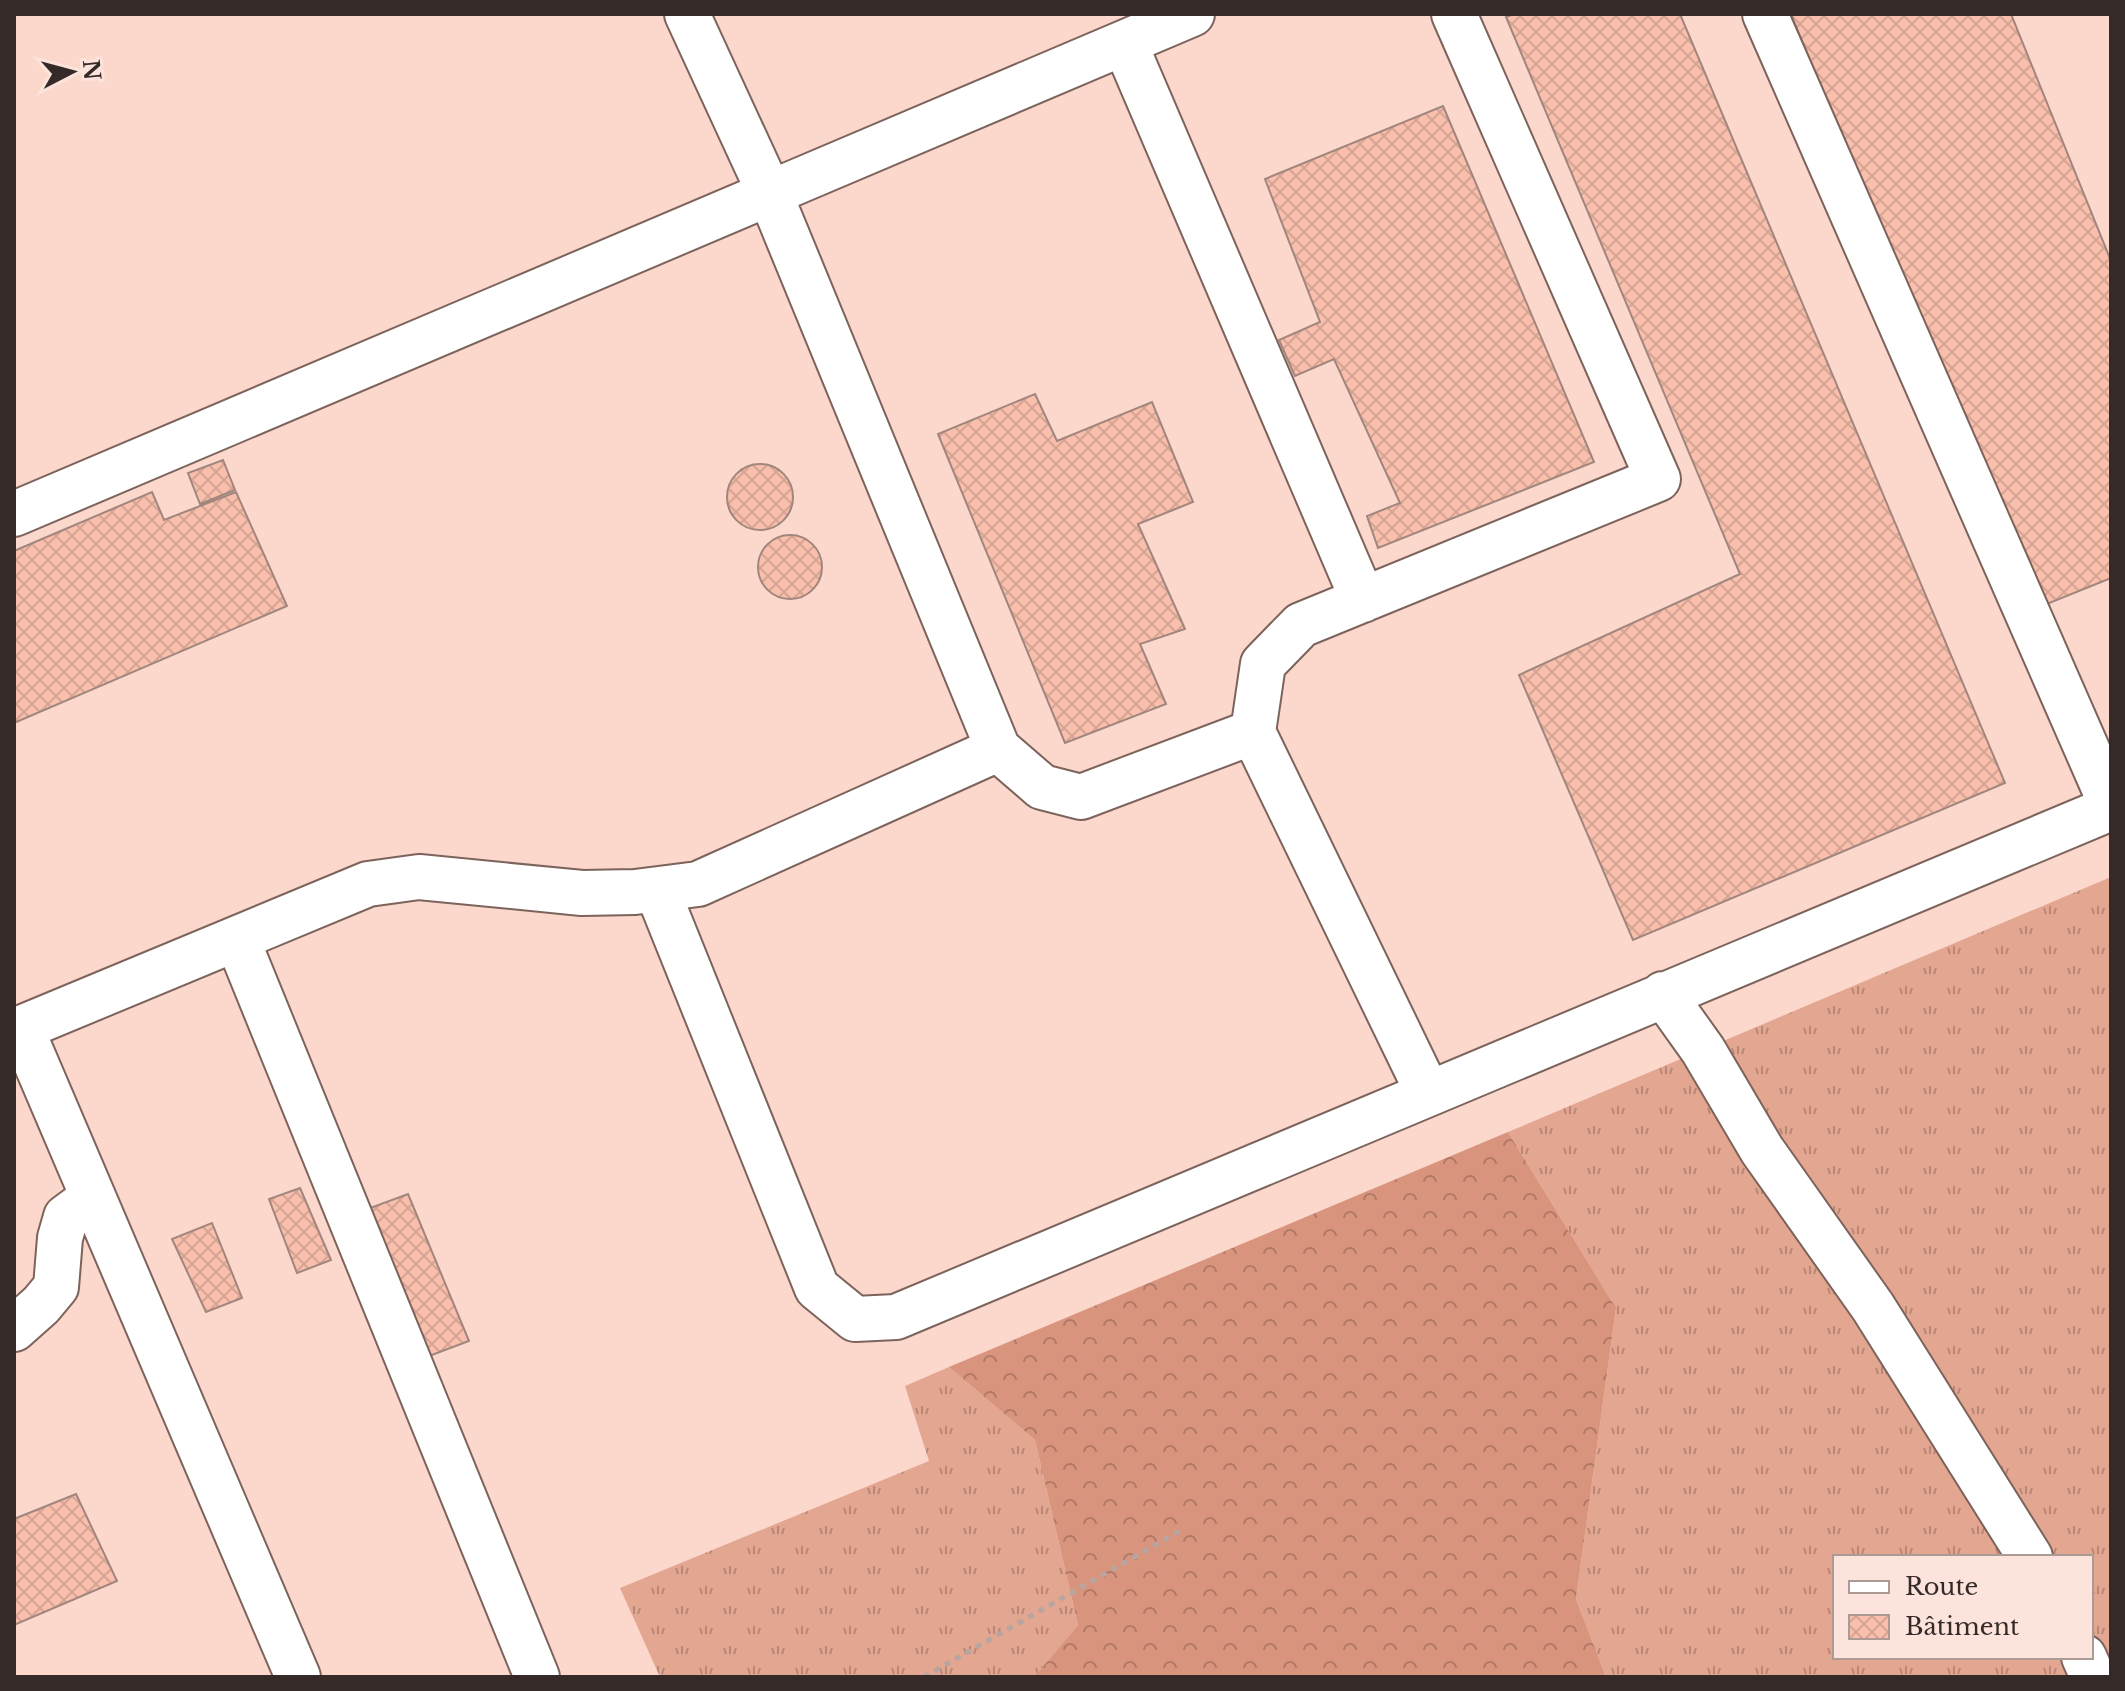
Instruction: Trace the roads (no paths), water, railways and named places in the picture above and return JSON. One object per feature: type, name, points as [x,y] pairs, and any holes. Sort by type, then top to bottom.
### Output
[{"type":"lane","points":[[687,14],[770,194],[998,749],[1042,787],[1081,797],[1253,732]]},
{"type":"lane","points":[[1428,1093],[1253,732],[1263,664],[1301,625],[1658,479],[1454,14]]},
{"type":"lane","points":[[657,890],[817,1288],[855,1319],[896,1317],[1663,994],[2108,787],[1765,14]]},
{"type":"lane","points":[[14,514],[1125,44],[1178,17]]},
{"type":"lane","points":[[1125,44],[1363,600]]},
{"type":"lane","points":[[298,1677],[93,1197],[18,1030],[368,884],[419,877],[582,893],[657,890],[698,884],[998,749]]},
{"type":"lane","points":[[237,939],[537,1677]]},
{"type":"lane","points":[[1663,994],[1703,1050],[1762,1150],[1873,1307],[2029,1555]]},
{"type":"lane","points":[[14,1329],[56,1287],[60,1238],[66,1217],[93,1197]]}]
